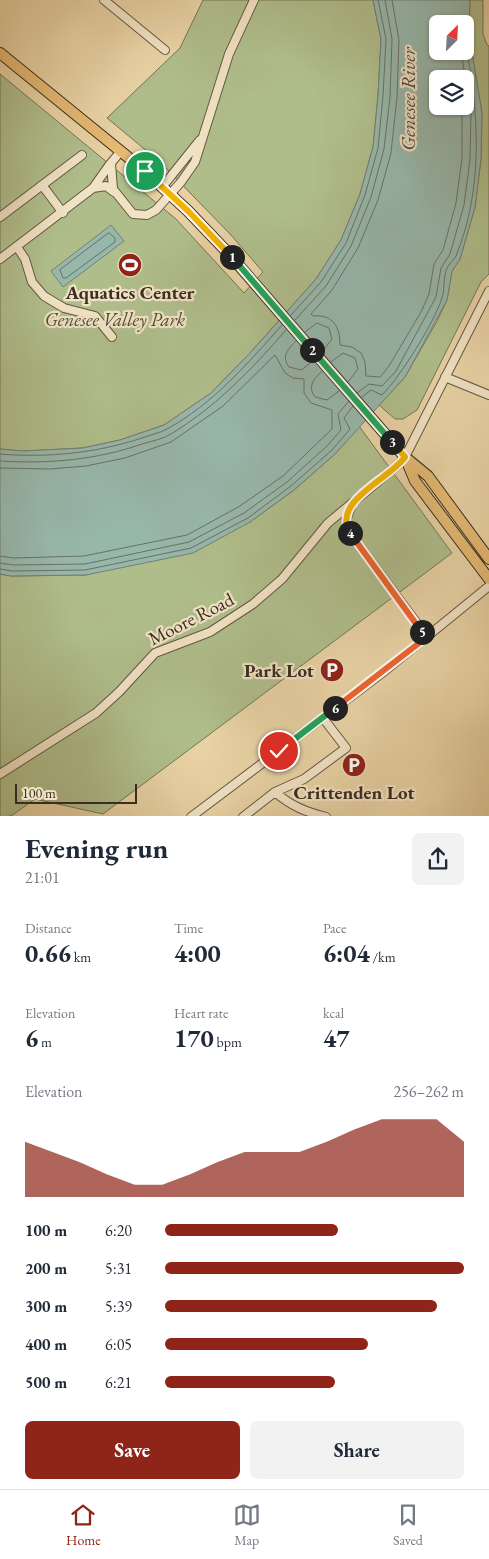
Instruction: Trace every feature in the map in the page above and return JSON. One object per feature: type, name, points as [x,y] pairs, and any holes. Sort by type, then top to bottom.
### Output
[{"type":"main road","points":[[0,53],[162,186],[214,238],[405,457],[428,476],[489,559]]},
{"type":"main road","points":[[405,457],[415,481],[489,579]]},
{"type":"street","points":[[104,0],[165,50]]},
{"type":"street","points":[[93,188],[106,186],[116,194],[129,211],[143,216],[156,210],[171,194],[195,162],[229,54],[254,0]]},
{"type":"street","points":[[162,186],[189,155],[203,134]]},
{"type":"street","points":[[0,259],[93,188],[120,151]]},
{"type":"street","points":[[0,217],[82,155]]},
{"type":"street","points":[[111,163],[112,183],[116,194]]},
{"type":"street","points":[[42,185],[62,213]]},
{"type":"street","points":[[16,247],[24,259],[29,276],[44,296],[64,308],[95,316],[112,336]]},
{"type":"street","name":"Moore Road","points":[[0,774],[96,713],[155,654],[210,632],[253,604],[282,579],[328,523],[354,500],[395,469],[405,457],[489,290]]},
{"type":"street","points":[[445,377],[489,395]]},
{"type":"street","points":[[354,500],[347,515],[348,529],[427,637]]},
{"type":"street","points":[[191,816],[323,718],[489,586]]},
{"type":"street","points":[[243,816],[275,792],[304,780],[346,748],[323,718]]},
{"type":"street","points":[[275,792],[292,805],[320,816]]},
{"type":"green space","name":"Genesee Valley Park","points":[[203,0],[373,0],[381,39],[373,147],[360,194],[341,240],[316,279],[250,353],[211,393],[164,425],[120,440],[83,448],[23,451],[0,449],[0,74],[176,219],[244,293],[263,272],[230,234],[160,162],[107,118],[180,48]]},
{"type":"green space","points":[[470,0],[483,0],[483,34],[489,46],[489,274],[481,282],[417,410],[403,419],[395,419],[379,405],[405,377],[437,321],[447,300],[452,271],[460,259],[475,207],[481,159],[482,113],[473,60],[474,15],[470,15]]},
{"type":"green space","points":[[359,426],[452,553],[103,814],[35,799],[11,816],[0,816],[0,574],[11,576],[86,575],[250,522],[294,490],[335,454]]},
{"type":"water","name":"Genesee River","points":[[373,0],[470,0],[470,15],[429,15],[429,60],[473,60],[482,113],[481,159],[475,207],[460,259],[452,271],[447,300],[405,377],[335,454],[294,490],[250,522],[193,553],[86,575],[11,576],[0,574],[0,449],[23,451],[83,448],[120,440],[164,425],[211,393],[250,353],[316,279],[341,240],[360,194],[373,147],[381,39]]},
{"type":"water","points":[[111,225],[124,241],[63,287],[51,271]]},
{"type":"place","name":"Aquatics Center","points":[[130,265]]},
{"type":"place","name":"Park Lot","points":[[332,670]]},
{"type":"place","name":"Crittenden Lot","points":[[354,765]]},
{"type":"route","points":[[145,171],[171,194],[219,243],[405,457],[395,469],[354,500],[348,510],[346,525],[349,532],[406,611],[427,637],[279,751]]}]
